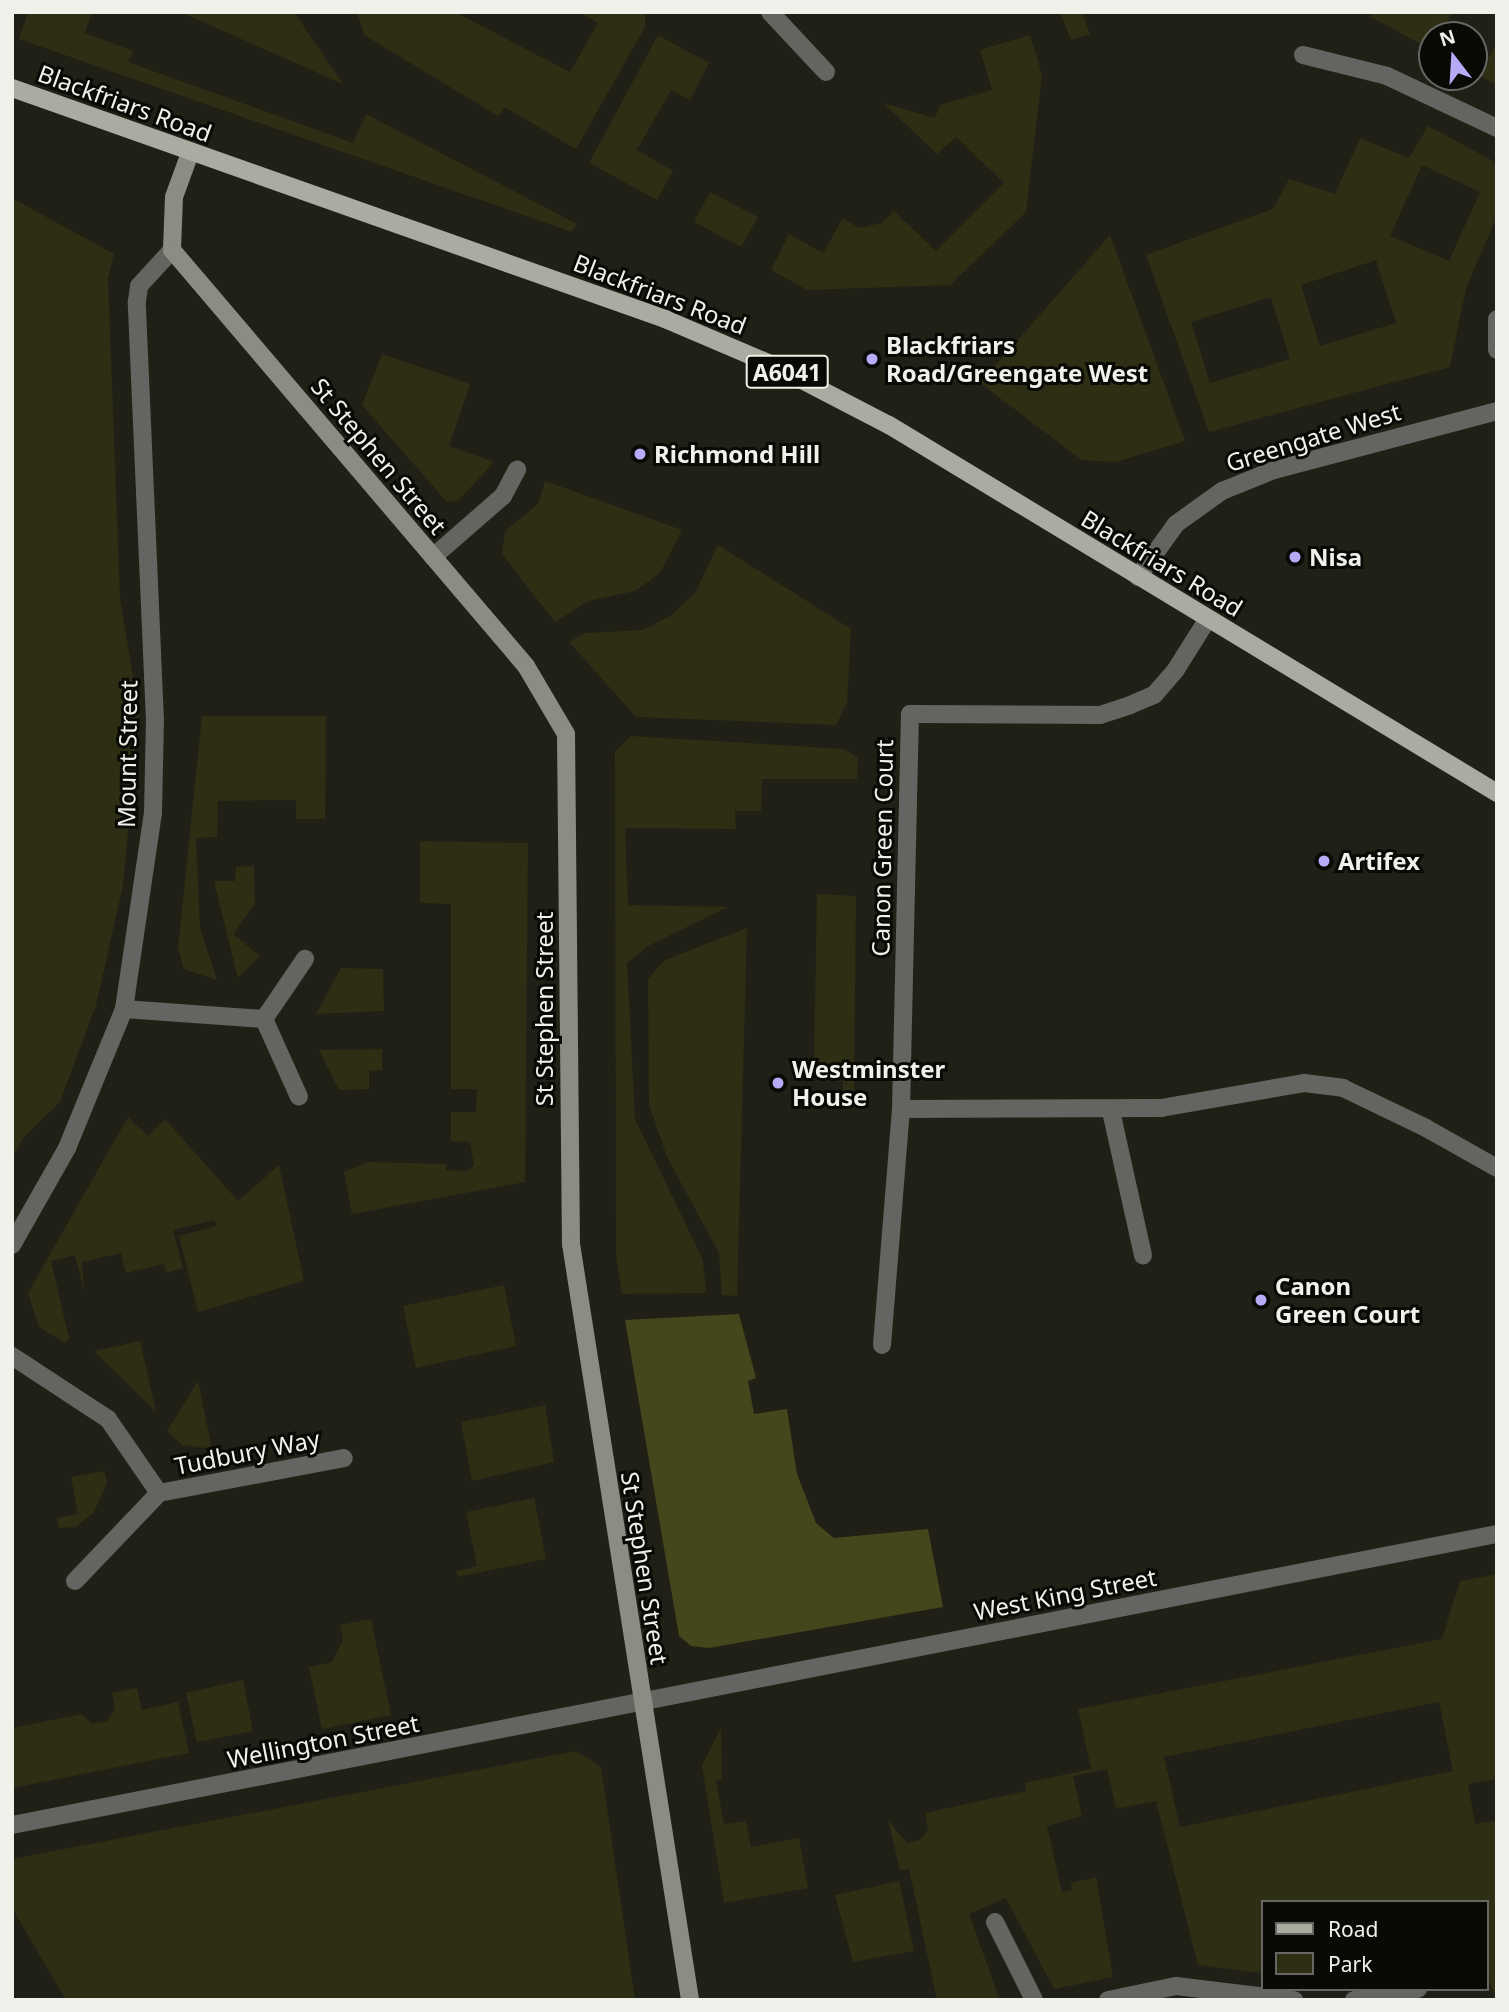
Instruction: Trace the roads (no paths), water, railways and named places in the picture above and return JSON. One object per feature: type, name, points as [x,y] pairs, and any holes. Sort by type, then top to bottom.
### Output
[{"type":"main road","name":"Blackfriars Road","points":[[12,88],[666,319],[775,366],[889,425],[1206,620],[1497,793]]},
{"type":"street","points":[[770,12],[826,72]]},
{"type":"street","points":[[1303,55],[1387,76],[1497,128]]},
{"type":"street","points":[[172,250],[171,210],[190,153]]},
{"type":"street","name":"St Stephen Street","points":[[172,250],[526,666],[566,734],[570,1244],[690,2000]]},
{"type":"street","name":"Mount Street","points":[[12,1245],[67,1147],[124,1009],[154,774],[137,301],[139,286],[172,250]]},
{"type":"street","points":[[1497,319],[1497,350]]},
{"type":"street","name":"Greengate West","points":[[1138,577],[1176,524],[1222,491],[1274,470],[1497,411]]},
{"type":"street","points":[[433,557],[503,496],[517,470]]},
{"type":"street","name":"Canon Green Court","points":[[882,1345],[901,1110],[910,714],[1100,715],[1154,695],[1175,671],[1206,620]]},
{"type":"street","points":[[264,1019],[305,960]]},
{"type":"street","points":[[124,1009],[264,1019]]},
{"type":"street","points":[[264,1019],[299,1097]]},
{"type":"street","points":[[901,1110],[1111,1111],[1304,1083],[1343,1088],[1426,1128],[1497,1168]]},
{"type":"street","points":[[1111,1111],[1143,1255]]},
{"type":"street","name":"Tudbury Way","points":[[12,1356],[108,1419],[159,1493]]},
{"type":"street","name":"Tudbury Way","points":[[75,1581],[159,1493],[344,1458]]},
{"type":"street","name":"West King Street","points":[[642,1705],[1497,1534]]},
{"type":"street","name":"Wellington Street","points":[[12,1825],[642,1705]]},
{"type":"street","points":[[995,1922],[1034,2000]]},
{"type":"street","points":[[1108,2000],[1176,1986],[1294,2000]]},
{"type":"street","points":[[1354,2000],[1406,1991]]},
{"type":"place","name":"Blackfriars Road/Greengate West","points":[[872,359]]},
{"type":"place","name":"Richmond Hill","points":[[640,454]]},
{"type":"place","name":"Nisa","points":[[1295,557]]},
{"type":"place","name":"Artifex","points":[[1324,861]]},
{"type":"place","name":"Westminster House","points":[[778,1083]]},
{"type":"place","name":"Canon Green Court","points":[[1261,1300]]}]
